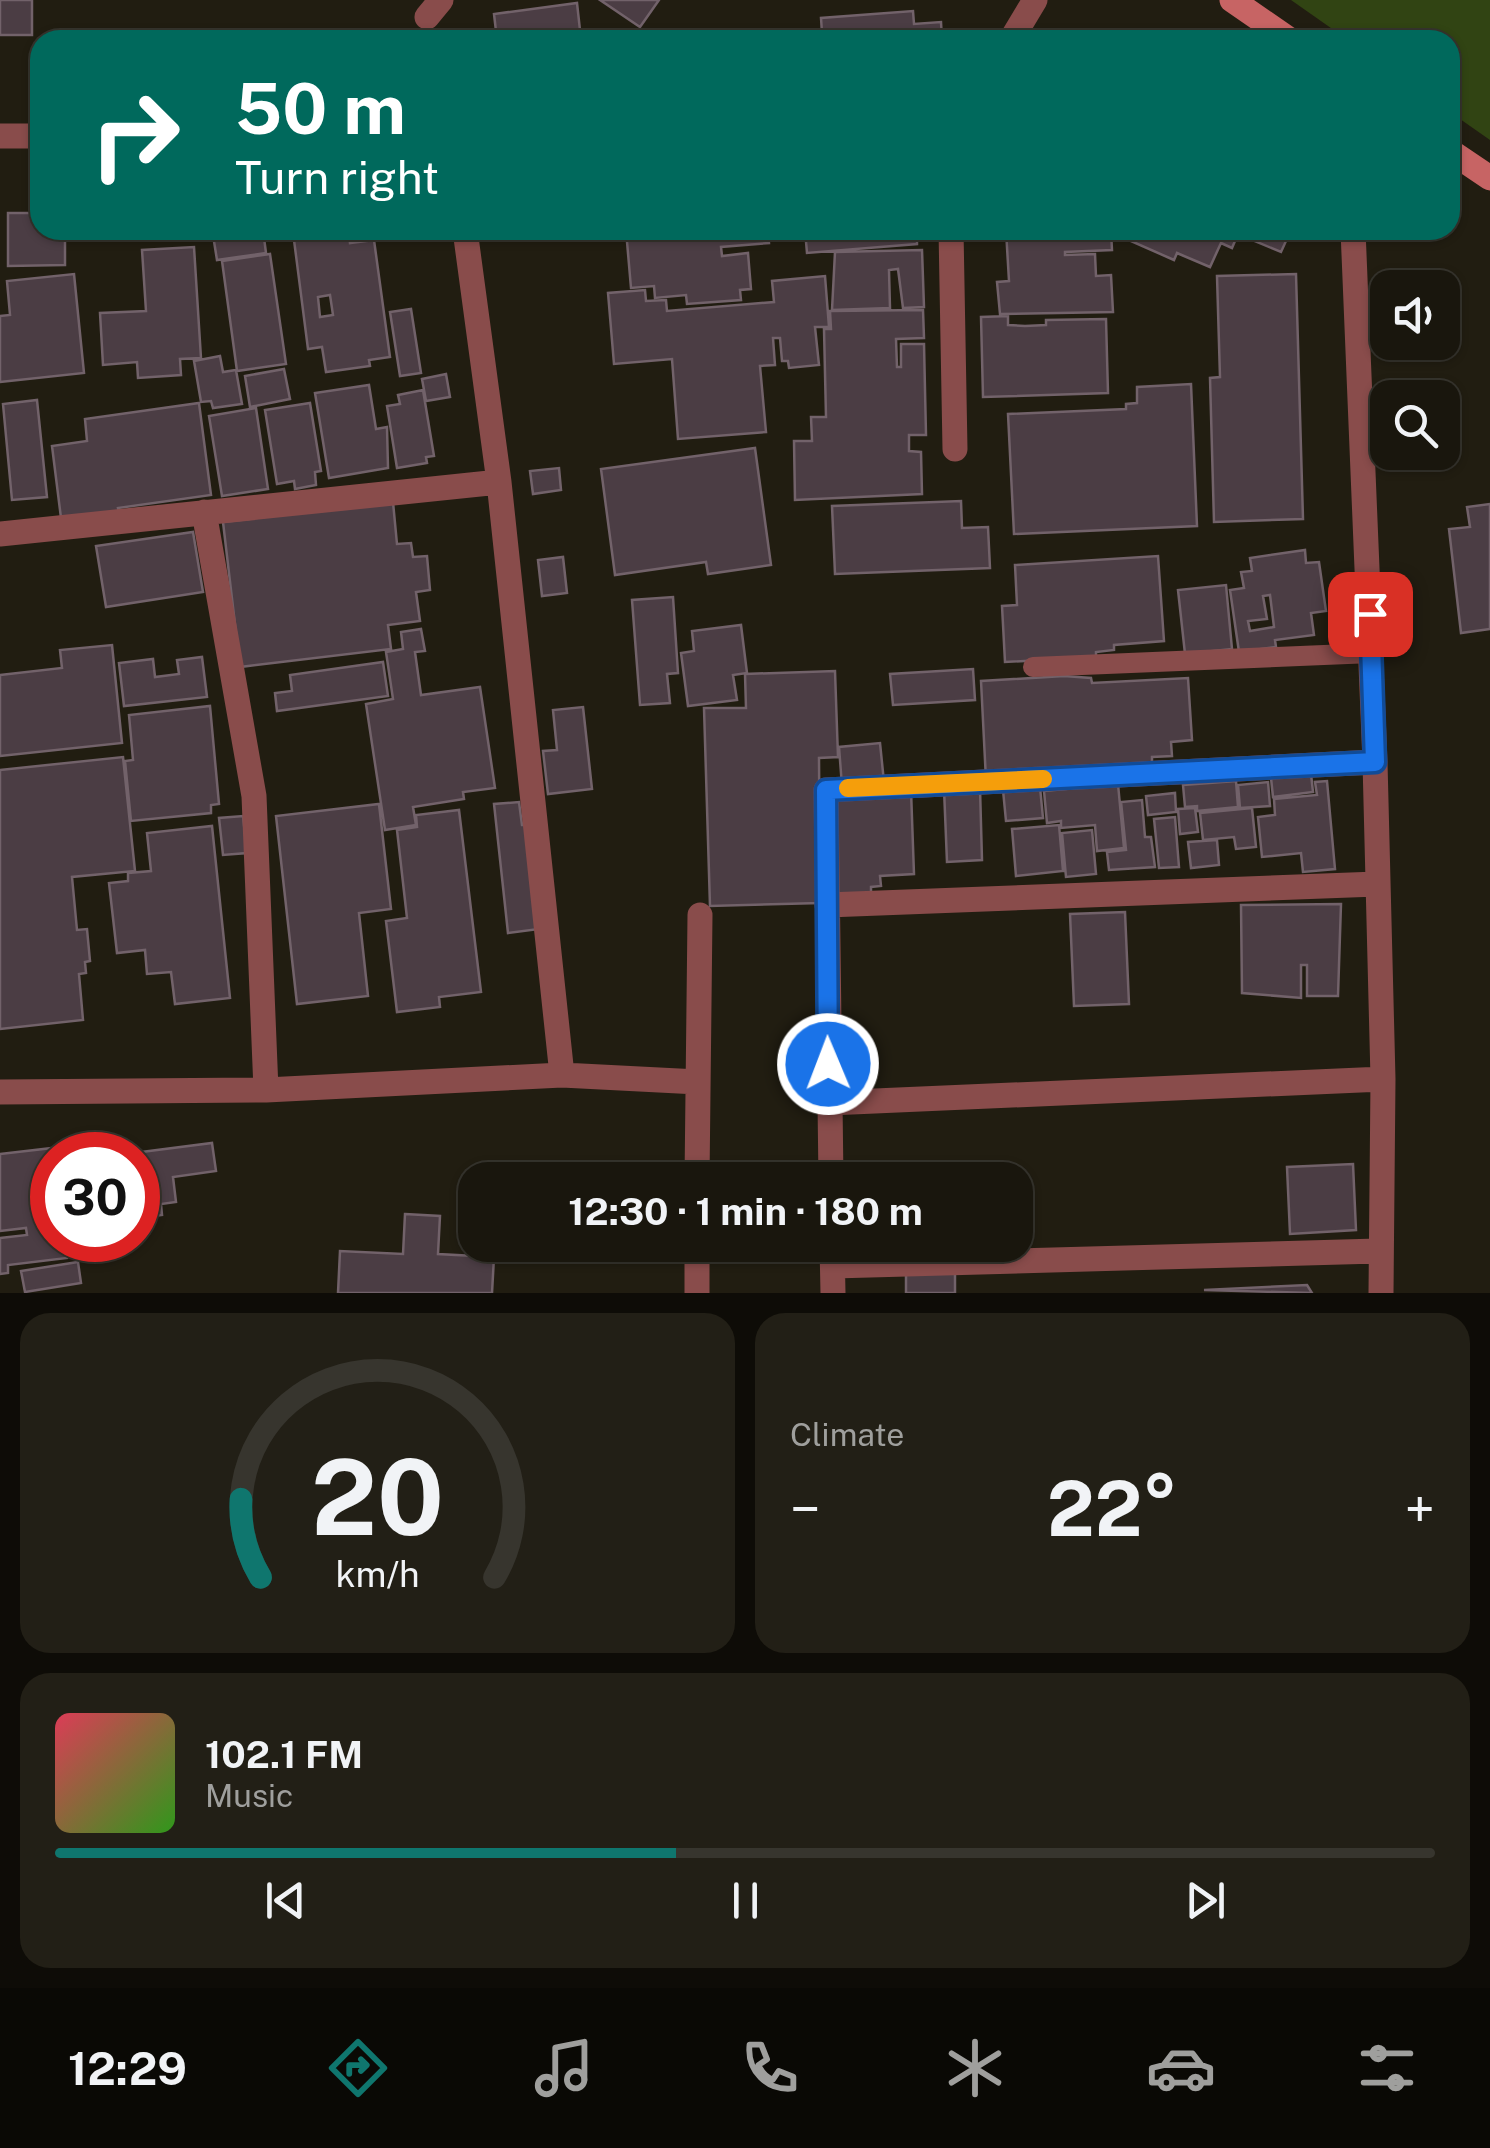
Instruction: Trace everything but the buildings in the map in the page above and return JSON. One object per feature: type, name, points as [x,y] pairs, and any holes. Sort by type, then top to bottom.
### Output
[{"type":"street","points":[[1017,30],[1035,0]]},
{"type":"street","points":[[1232,0],[1276,30]]},
{"type":"street","points":[[0,136],[30,136]]},
{"type":"street","points":[[1460,158],[1490,178]]},
{"type":"street","points":[[467,240],[500,482],[562,1075]]},
{"type":"street","points":[[951,240],[955,449]]},
{"type":"street","points":[[1353,240],[1375,762],[1383,1079],[1378,1251],[1381,1293]]},
{"type":"street","points":[[0,534],[500,482]]},
{"type":"street","points":[[204,512],[254,796],[266,1090]]},
{"type":"street","points":[[830,1162],[826,790],[1375,762]]},
{"type":"street","points":[[827,905],[1376,884]]},
{"type":"street","points":[[697,1162],[700,916]]},
{"type":"street","points":[[0,1092],[266,1090],[562,1075],[698,1082]]},
{"type":"street","points":[[829,1103],[1383,1079]]},
{"type":"street","points":[[1033,1254],[1378,1251]]},
{"type":"street","points":[[697,1262],[697,1293]]},
{"type":"street","points":[[832,1262],[833,1293]]},
{"type":"lane","points":[[1033,667],[1372,652]]},
{"type":"green space","points":[[1291,0],[1490,0],[1490,140],[1460,119],[1460,30],[1334,30]]},
{"type":"slow traffic","points":[[848,788],[1043,779]]},
{"type":"route","points":[[828,1064],[826,790],[1375,762],[1370,614]]}]
